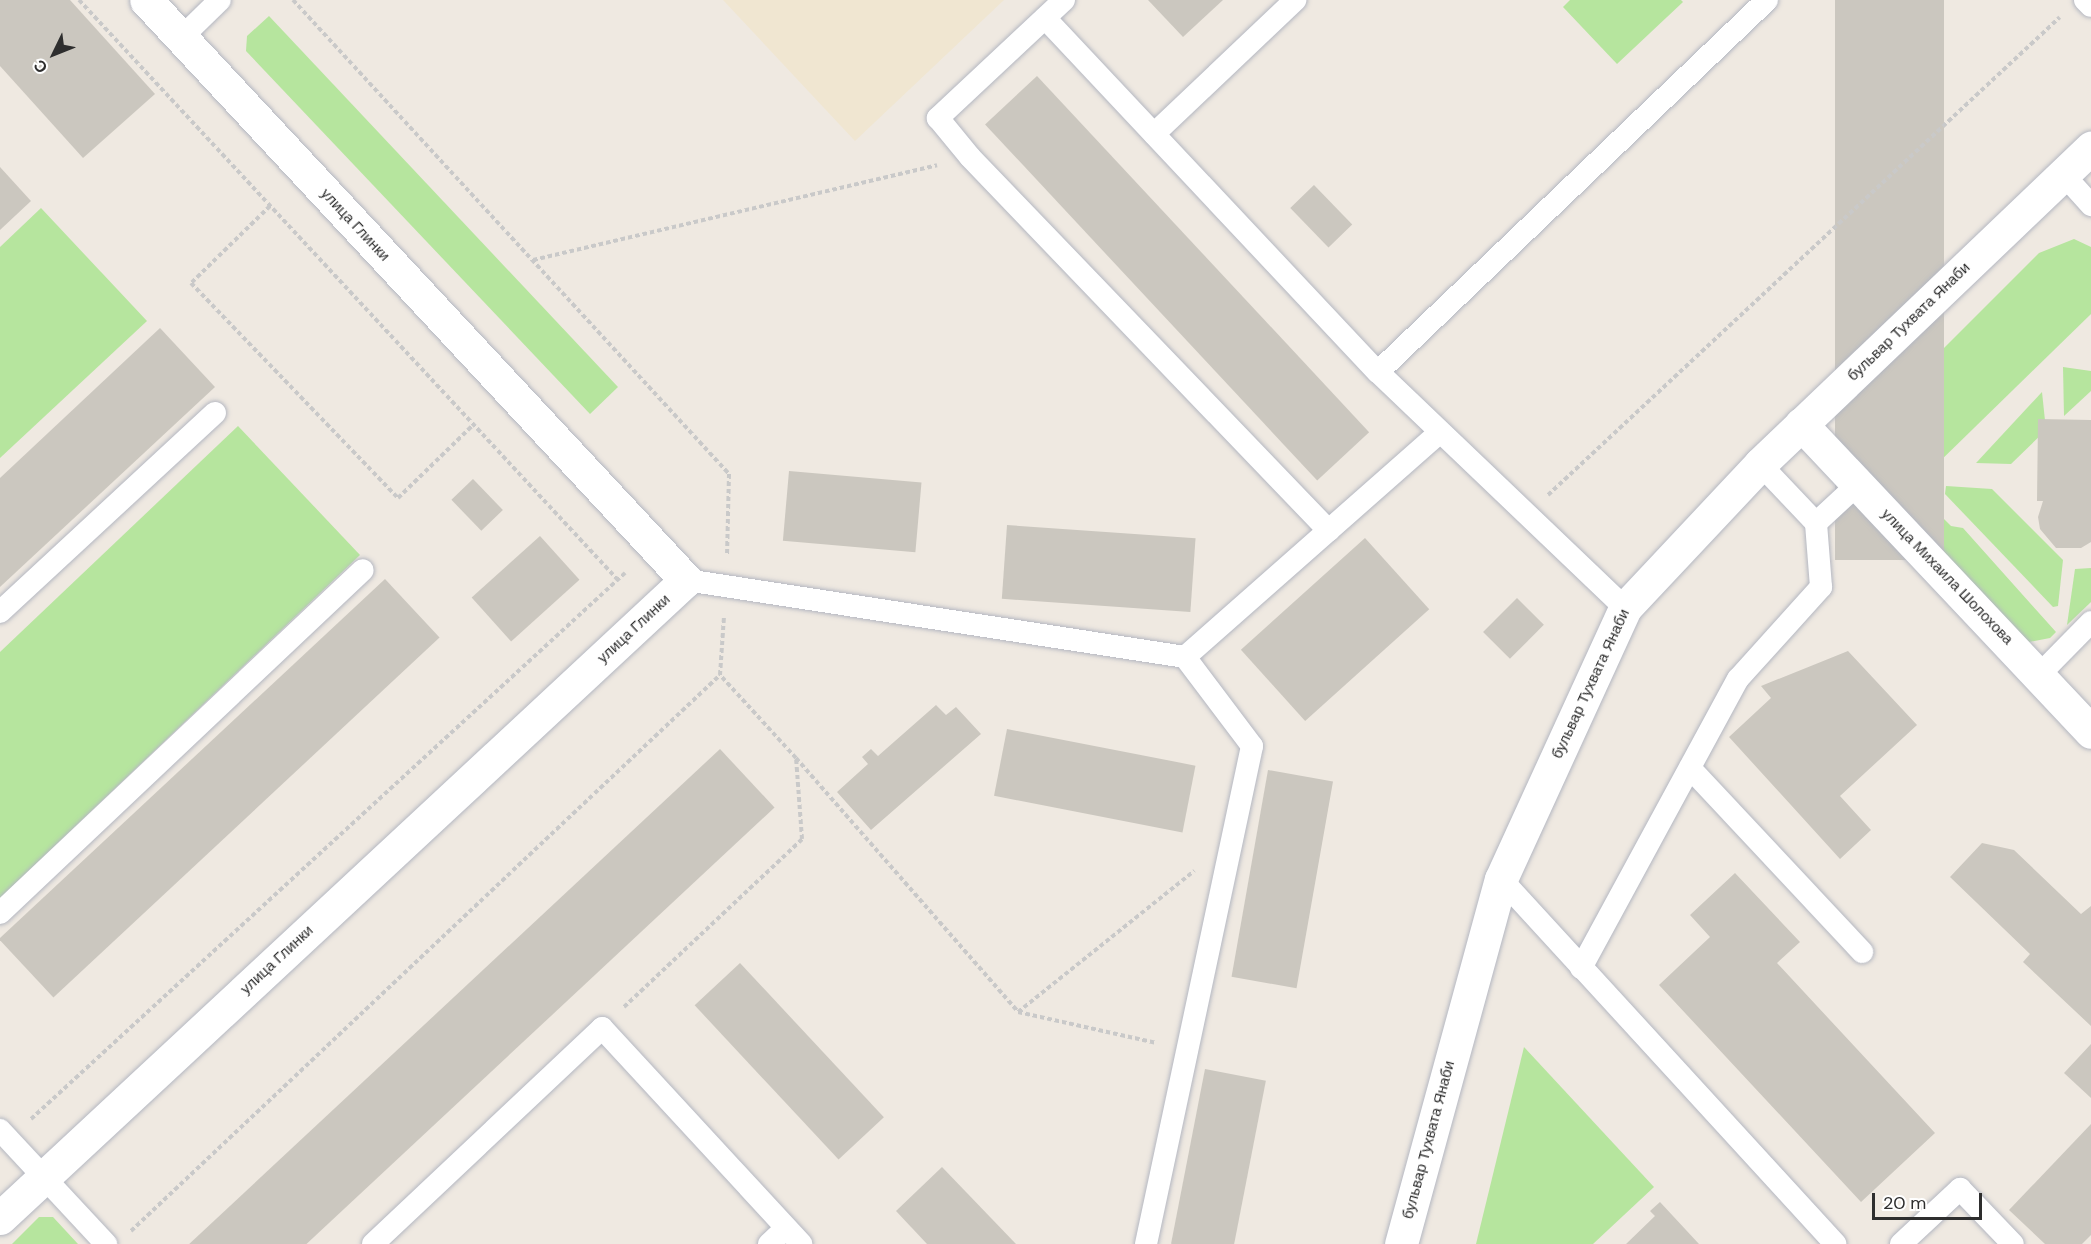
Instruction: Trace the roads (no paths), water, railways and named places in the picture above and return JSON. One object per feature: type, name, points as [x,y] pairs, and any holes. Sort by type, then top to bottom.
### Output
[{"type":"street","name":"улица Глинки","points":[[0,1218],[687,580],[146,0]]},
{"type":"street","name":"бульвар Тухвата Янаби","points":[[1401,1244],[1501,879],[1625,608],[1760,464],[2091,148]]},
{"type":"street","name":"улица Михаила Шолохова","points":[[1801,424],[2091,732]]},
{"type":"lane","points":[[181,38],[220,0]]},
{"type":"lane","points":[[1064,0],[938,118],[970,157],[1329,531]]},
{"type":"lane","points":[[1154,134],[1295,0]]},
{"type":"lane","points":[[1378,372],[1767,0]]},
{"type":"lane","points":[[1045,18],[1378,372],[1439,433],[1625,608]]},
{"type":"lane","points":[[2064,174],[2091,205]]},
{"type":"lane","points":[[0,612],[215,412]]},
{"type":"lane","points":[[1185,657],[1439,433]]},
{"type":"lane","points":[[1581,969],[1738,679],[1821,587],[1816,523],[1760,464]]},
{"type":"lane","points":[[1816,523],[1858,484]]},
{"type":"lane","points":[[0,913],[363,570]]},
{"type":"lane","points":[[687,580],[1185,657],[1251,746],[1146,1244]]},
{"type":"lane","points":[[2039,675],[2091,622]]},
{"type":"lane","points":[[1690,768],[1862,952]]},
{"type":"lane","points":[[1501,879],[1581,969],[1836,1244]]},
{"type":"lane","points":[[373,1244],[602,1028],[794,1236],[769,1244]]},
{"type":"lane","points":[[4,1135],[43,1177],[115,1240]]},
{"type":"lane","points":[[1901,1244],[1960,1189],[2013,1244]]}]
